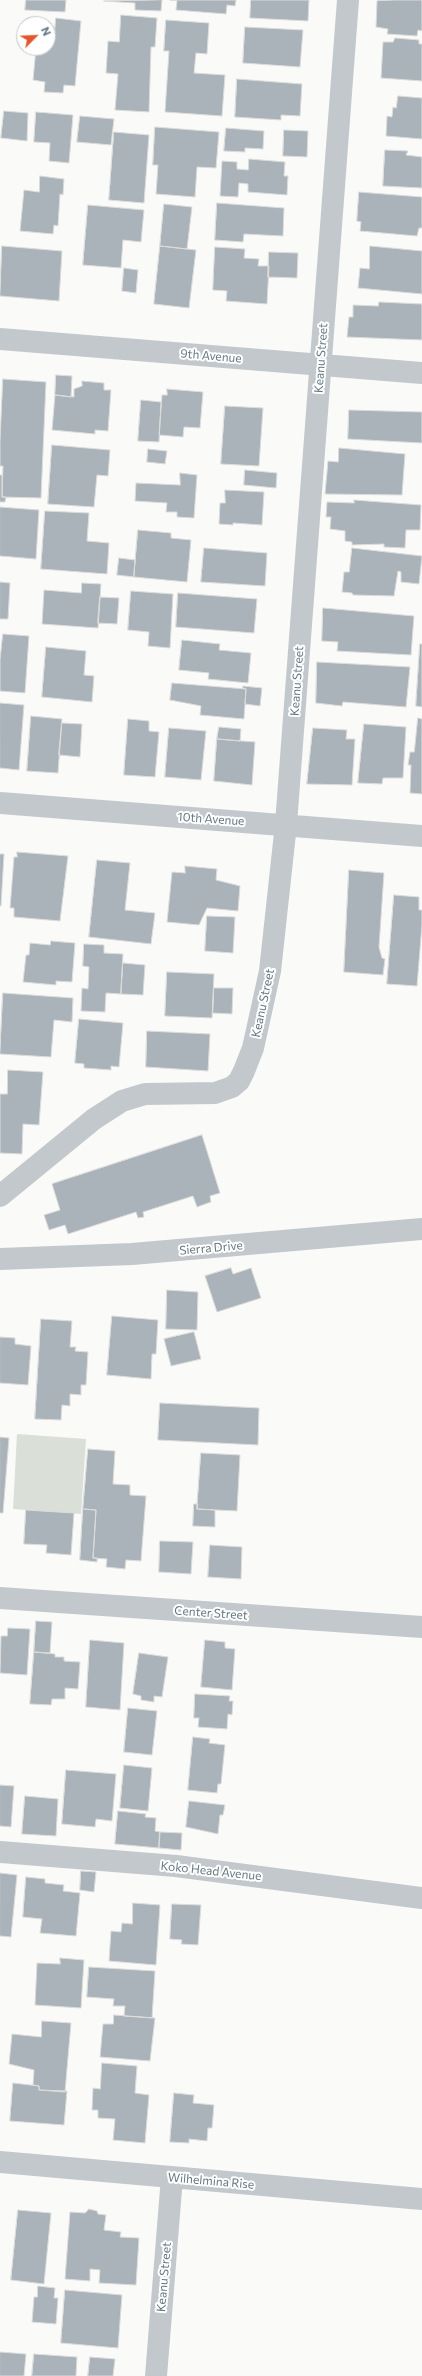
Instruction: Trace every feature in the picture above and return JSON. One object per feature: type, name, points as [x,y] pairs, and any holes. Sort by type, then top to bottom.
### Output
[{"type":"street","name":"Keanu Street","points":[[0,1196],[94,1119],[122,1101],[145,1094],[215,1093],[229,1089],[239,1081],[253,1048],[270,971],[286,824],[348,0]]},
{"type":"street","name":"9th Avenue","points":[[0,339],[422,373]]},
{"type":"street","name":"10th Avenue","points":[[0,803],[286,824],[422,836]]},
{"type":"street","name":"Sierra Drive","points":[[0,1259],[140,1254],[422,1229]]},
{"type":"street","name":"Center Street","points":[[0,1598],[422,1627]]},
{"type":"street","name":"Koko Head Avenue","points":[[0,1852],[176,1866],[422,1898]]},
{"type":"street","name":"Wilhelmina Rise","points":[[0,2162],[422,2199]]},
{"type":"street","name":"Keanu Street","points":[[156,2376],[172,2177]]},
{"type":"shaded area","points":[[17,1434],[86,1439],[81,1514],[13,1509]]},
{"type":"building","points":[[26,0],[66,0],[65,12],[25,10]]},
{"type":"building","points":[[162,0],[161,11],[135,10],[135,3],[104,1]]},
{"type":"building","points":[[170,0],[236,0],[235,6],[227,5],[226,14],[176,10],[177,1]]},
{"type":"building","points":[[251,0],[309,0],[308,21],[250,18]]},
{"type":"building","points":[[422,0],[422,31],[418,30],[417,36],[387,34],[388,29],[376,27],[377,1]]},
{"type":"building","points":[[121,15],[157,18],[155,47],[151,47],[149,112],[115,110],[118,74],[106,73],[108,41],[119,42]]},
{"type":"building","points":[[56,18],[81,21],[75,86],[64,85],[63,93],[44,92],[45,82],[33,80],[35,56],[56,56]]},
{"type":"building","points":[[166,20],[209,23],[207,54],[196,53],[194,73],[225,75],[222,116],[165,112],[169,51],[164,51]]},
{"type":"building","points":[[245,27],[303,30],[300,67],[243,63]]},
{"type":"building","points":[[395,38],[419,40],[419,44],[422,44],[422,81],[381,78],[383,42],[393,42]]},
{"type":"building","points":[[237,79],[302,84],[300,116],[281,115],[281,120],[235,117]]},
{"type":"building","points":[[398,96],[422,98],[422,139],[386,136],[387,116],[392,117],[393,107],[396,108]]},
{"type":"building","points":[[4,111],[28,113],[27,141],[1,138]]},
{"type":"building","points":[[36,112],[73,115],[69,163],[49,161],[50,143],[34,142]]},
{"type":"building","points":[[80,116],[114,119],[111,145],[77,142]]},
{"type":"building","points":[[155,127],[219,132],[216,168],[197,167],[195,197],[156,194],[158,165],[153,165]]},
{"type":"building","points":[[226,128],[264,131],[263,149],[245,148],[245,152],[224,151]]},
{"type":"building","points":[[284,130],[308,131],[307,157],[283,156]]},
{"type":"building","points":[[114,132],[149,135],[144,203],[109,200]]},
{"type":"building","points":[[385,150],[408,151],[406,155],[422,157],[422,188],[383,186]]},
{"type":"building","points":[[249,159],[285,162],[284,176],[288,176],[287,195],[248,192],[248,184],[239,183],[238,197],[220,196],[222,161],[237,162],[237,169],[248,170]]},
{"type":"building","points":[[40,176],[64,179],[63,195],[60,194],[58,226],[54,225],[53,234],[20,231],[24,190],[39,192]]},
{"type":"building","points":[[359,192],[422,197],[422,228],[419,228],[417,236],[360,231],[361,222],[357,221]]},
{"type":"building","points":[[217,203],[284,208],[283,236],[244,234],[243,242],[215,240]]},
{"type":"building","points":[[164,204],[192,207],[187,249],[160,246]]},
{"type":"building","points":[[88,205],[144,210],[141,242],[123,240],[121,268],[83,265]]},
{"type":"building","points":[[2,246],[62,251],[59,301],[0,296]]},
{"type":"building","points":[[160,246],[196,250],[189,308],[154,304]]},
{"type":"building","points":[[370,246],[422,251],[422,294],[358,288],[360,268],[369,269]]},
{"type":"building","points":[[215,247],[245,249],[244,258],[259,259],[258,266],[269,266],[267,304],[226,301],[227,291],[213,290]]},
{"type":"building","points":[[269,252],[298,253],[297,278],[268,277]]},
{"type":"building","points":[[124,268],[138,270],[136,293],[122,291]]},
{"type":"building","points":[[379,302],[422,304],[422,340],[347,337],[349,317],[353,317],[353,305],[378,306]]},
{"type":"building","points":[[56,375],[72,376],[71,397],[55,395]]},
{"type":"building","points":[[3,379],[46,382],[41,498],[2,497],[3,466],[0,466],[0,441]]},
{"type":"building","points":[[82,381],[104,383],[104,390],[111,390],[108,431],[95,430],[95,434],[52,430],[55,395],[74,397],[74,389],[82,386]]},
{"type":"building","points":[[167,389],[203,392],[200,428],[184,427],[183,437],[159,435],[162,395],[167,395]]},
{"type":"building","points":[[141,400],[161,402],[159,442],[138,441]]},
{"type":"building","points":[[225,406],[263,408],[259,466],[221,464]]},
{"type":"building","points":[[349,410],[422,412],[422,443],[348,439]]},
{"type":"building","points":[[52,445],[110,450],[108,476],[97,475],[94,507],[48,504]]},
{"type":"building","points":[[339,448],[405,454],[402,495],[325,494],[328,461],[338,462]]},
{"type":"building","points":[[148,449],[167,451],[165,464],[147,462]]},
{"type":"building","points":[[245,470],[277,473],[276,488],[244,485]]},
{"type":"building","points":[[180,473],[197,475],[194,518],[177,517],[177,512],[166,512],[167,503],[135,501],[136,483],[180,485]]},
{"type":"building","points":[[0,475],[2,475],[2,497],[6,497],[5,502],[0,502]]},
{"type":"building","points":[[225,490],[264,492],[262,525],[233,523],[233,525],[219,524],[220,503],[225,503]]},
{"type":"building","points":[[354,500],[421,505],[420,530],[406,530],[405,548],[384,547],[384,544],[352,545],[352,542],[345,541],[345,531],[330,529],[331,517],[326,517],[327,502],[354,503]]},
{"type":"building","points":[[0,507],[39,510],[36,559],[0,556]]},
{"type":"building","points":[[45,511],[89,513],[87,541],[109,543],[107,574],[41,569]]},
{"type":"building","points":[[138,530],[171,533],[171,538],[191,540],[187,582],[134,577]]},
{"type":"building","points":[[204,548],[267,553],[265,586],[201,582]]},
{"type":"building","points":[[352,548],[422,556],[419,584],[401,582],[401,572],[398,571],[394,596],[353,595],[352,593],[342,592],[344,572],[349,572]]},
{"type":"building","points":[[119,558],[135,560],[134,577],[117,575]]},
{"type":"building","points":[[0,582],[10,583],[8,619],[0,619]]},
{"type":"building","points":[[82,583],[101,584],[98,628],[42,624],[44,590],[81,593]]},
{"type":"building","points":[[131,591],[173,594],[170,648],[148,646],[149,632],[128,630]]},
{"type":"building","points":[[178,593],[257,599],[254,633],[176,627]]},
{"type":"building","points":[[100,597],[119,598],[117,624],[98,623]]},
{"type":"building","points":[[323,608],[414,616],[411,655],[337,651],[338,642],[322,641]]},
{"type":"building","points":[[3,634],[29,636],[25,693],[0,691],[0,660]]},
{"type":"building","points":[[182,640],[220,644],[219,650],[251,653],[248,683],[208,679],[209,673],[179,670]]},
{"type":"building","points":[[420,644],[422,644],[422,707],[416,706]]},
{"type":"building","points":[[46,647],[86,651],[84,675],[94,676],[92,702],[42,697]]},
{"type":"building","points":[[317,662],[410,667],[406,707],[343,702],[342,706],[316,703]]},
{"type":"building","points":[[172,683],[246,689],[244,719],[200,715],[201,706],[170,700]]},
{"type":"building","points":[[243,686],[262,688],[260,706],[245,704],[246,689],[243,688]]},
{"type":"building","points":[[0,703],[24,705],[19,770],[0,768]]},
{"type":"building","points":[[31,716],[62,719],[58,773],[27,771]]},
{"type":"building","points":[[418,718],[422,719],[422,794],[410,793],[411,765],[408,765],[410,752],[414,752]]},
{"type":"building","points":[[128,719],[149,721],[149,731],[159,732],[155,777],[124,775]]},
{"type":"building","points":[[62,723],[82,724],[80,757],[59,755]]},
{"type":"building","points":[[364,724],[406,727],[403,778],[383,778],[382,784],[358,783]]},
{"type":"building","points":[[219,727],[241,729],[240,741],[217,739]]},
{"type":"building","points":[[169,728],[206,731],[201,780],[165,777]]},
{"type":"building","points":[[313,728],[347,730],[346,739],[355,739],[352,785],[307,784]]},
{"type":"building","points":[[217,739],[255,742],[252,785],[214,781]]},
{"type":"building","points":[[17,852],[68,856],[60,921],[14,917],[14,908],[10,908],[14,857],[17,857]]},
{"type":"building","points":[[0,854],[4,854],[1,906],[0,906]]},
{"type":"building","points":[[97,860],[130,863],[125,910],[155,913],[151,944],[89,937]]},
{"type":"building","points":[[185,866],[217,869],[216,880],[240,886],[238,911],[207,908],[199,925],[167,922],[172,872],[185,873]]},
{"type":"building","points":[[349,870],[384,873],[379,947],[382,958],[385,959],[383,975],[344,972]]},
{"type":"building","points":[[394,895],[419,897],[419,910],[422,910],[422,925],[417,986],[387,984]]},
{"type":"building","points":[[207,916],[235,917],[233,953],[205,951]]},
{"type":"building","points":[[51,941],[75,943],[72,982],[56,981],[56,985],[23,982],[26,955],[29,955],[30,943],[50,945]]},
{"type":"building","points":[[84,944],[104,945],[104,953],[123,954],[121,994],[106,993],[105,1012],[81,1011],[82,988],[88,989],[89,967],[83,966]]},
{"type":"building","points":[[123,963],[145,965],[143,995],[121,994]]},
{"type":"building","points":[[167,972],[214,974],[212,1018],[165,1016]]},
{"type":"building","points":[[214,988],[233,988],[232,1014],[213,1013]]},
{"type":"building","points":[[3,993],[73,998],[72,1022],[54,1020],[51,1057],[0,1054]]},
{"type":"building","points":[[79,1019],[123,1023],[119,1067],[111,1066],[111,1070],[84,1068],[84,1064],[75,1063]]},
{"type":"building","points":[[147,1031],[210,1034],[208,1071],[146,1067]]},
{"type":"building","points":[[8,1070],[43,1072],[39,1125],[23,1124],[22,1154],[0,1153],[0,1094],[7,1094]]},
{"type":"building","points":[[202,1135],[220,1193],[210,1196],[211,1202],[197,1207],[193,1196],[143,1212],[144,1217],[138,1218],[136,1212],[68,1234],[65,1225],[49,1230],[44,1215],[60,1210],[52,1184]]},
{"type":"building","points":[[231,1268],[233,1274],[251,1268],[261,1298],[217,1312],[205,1276]]},
{"type":"building","points":[[167,1290],[198,1292],[197,1330],[166,1329]]},
{"type":"building","points":[[112,1316],[158,1320],[156,1354],[152,1354],[151,1379],[107,1375]]},
{"type":"building","points":[[41,1319],[72,1321],[70,1347],[76,1347],[75,1351],[88,1352],[86,1385],[81,1385],[81,1395],[70,1394],[70,1406],[62,1405],[61,1420],[35,1419]]},
{"type":"building","points":[[194,1332],[201,1359],[171,1366],[164,1339]]},
{"type":"building","points":[[0,1337],[15,1338],[15,1344],[31,1346],[28,1385],[0,1383]]},
{"type":"building","points":[[160,1403],[259,1408],[258,1445],[158,1440]]},
{"type":"building","points":[[0,1437],[9,1438],[3,1513],[0,1513]]},
{"type":"building","points":[[88,1449],[115,1451],[113,1484],[130,1485],[130,1495],[146,1496],[141,1561],[126,1560],[125,1569],[106,1567],[107,1559],[93,1558],[96,1510],[83,1509]]},
{"type":"building","points":[[201,1453],[240,1455],[237,1511],[197,1509]]},
{"type":"building","points":[[194,1504],[198,1504],[197,1509],[215,1510],[215,1527],[193,1526]]},
{"type":"building","points":[[83,1509],[96,1510],[93,1558],[97,1558],[97,1562],[80,1560]]},
{"type":"building","points":[[26,1510],[74,1513],[71,1555],[46,1553],[47,1545],[24,1544]]},
{"type":"building","points":[[160,1541],[193,1542],[191,1574],[159,1572]]},
{"type":"building","points":[[210,1545],[242,1547],[241,1579],[208,1577]]},
{"type":"building","points":[[36,1621],[52,1622],[50,1653],[34,1652]]},
{"type":"building","points":[[8,1628],[30,1629],[27,1675],[0,1673],[1,1636],[7,1636]]},
{"type":"building","points":[[90,1640],[124,1643],[120,1710],[86,1707]]},
{"type":"building","points":[[205,1640],[225,1642],[225,1648],[235,1649],[232,1690],[201,1687]]},
{"type":"building","points":[[34,1652],[55,1654],[55,1657],[64,1657],[64,1661],[80,1662],[78,1689],[65,1688],[65,1699],[52,1699],[51,1705],[30,1704]]},
{"type":"building","points":[[139,1653],[168,1657],[162,1697],[154,1696],[154,1702],[141,1700],[141,1696],[133,1694]]},
{"type":"building","points":[[195,1694],[230,1696],[229,1701],[233,1701],[232,1715],[228,1714],[227,1729],[198,1727],[199,1718],[194,1718]]},
{"type":"building","points":[[128,1708],[157,1711],[152,1755],[124,1752]]},
{"type":"building","points":[[193,1737],[210,1739],[209,1743],[225,1745],[221,1784],[218,1784],[217,1793],[188,1790]]},
{"type":"building","points":[[124,1765],[152,1768],[148,1811],[120,1808]]},
{"type":"building","points":[[66,1770],[116,1774],[112,1821],[96,1819],[95,1827],[62,1824]]},
{"type":"building","points":[[0,1785],[14,1786],[11,1827],[0,1826]]},
{"type":"building","points":[[25,1796],[58,1799],[56,1836],[22,1834]]},
{"type":"building","points":[[189,1801],[225,1805],[223,1815],[220,1815],[218,1834],[186,1827]]},
{"type":"building","points":[[118,1811],[146,1814],[145,1817],[156,1818],[155,1831],[160,1832],[159,1848],[115,1844]]},
{"type":"building","points":[[160,1832],[182,1833],[181,1850],[159,1848]]},
{"type":"building","points":[[81,1871],[96,1872],[94,1892],[80,1890]]},
{"type":"building","points":[[0,1873],[17,1875],[11,1937],[0,1936]]},
{"type":"building","points":[[26,1877],[45,1879],[45,1883],[64,1885],[63,1891],[80,1893],[76,1936],[40,1933],[42,1919],[23,1917]]},
{"type":"building","points":[[133,1903],[160,1905],[156,1965],[109,1961],[111,1931],[121,1932],[122,1923],[132,1924]]},
{"type":"building","points":[[172,1904],[201,1905],[198,1945],[181,1944],[182,1940],[170,1939]]},
{"type":"building","points":[[60,1958],[84,1960],[81,2008],[35,2005],[37,1963],[60,1964]]},
{"type":"building","points":[[89,1967],[155,1971],[152,2018],[124,2016],[125,2006],[113,2006],[114,1999],[87,1997]]},
{"type":"building","points":[[114,2015],[155,2018],[150,2061],[100,2057],[103,2024],[113,2024]]},
{"type":"building","points":[[42,2021],[71,2023],[65,2092],[39,2090],[39,2086],[33,2085],[34,2070],[9,2064],[12,2034],[41,2037]]},
{"type":"building","points":[[102,2063],[137,2066],[135,2093],[149,2095],[145,2143],[113,2140],[115,2119],[98,2118],[98,2110],[92,2110],[93,2088],[100,2089]]},
{"type":"building","points":[[13,2083],[39,2086],[39,2090],[67,2091],[64,2125],[10,2121]]},
{"type":"building","points":[[174,2093],[194,2095],[193,2103],[214,2105],[212,2128],[208,2128],[207,2141],[189,2139],[189,2143],[170,2142]]},
{"type":"building","points":[[89,2209],[97,2211],[98,2214],[106,2215],[104,2230],[121,2232],[120,2237],[139,2238],[136,2285],[99,2283],[100,2270],[90,2269],[90,2281],[65,2279],[70,2212],[85,2213]]},
{"type":"building","points":[[18,2210],[51,2213],[44,2284],[11,2280]]},
{"type":"building","points":[[38,2286],[55,2288],[54,2298],[58,2298],[56,2324],[32,2322],[34,2297],[37,2297]]},
{"type":"building","points":[[65,2290],[122,2295],[118,2348],[61,2343]]},
{"type":"building","points":[[0,2352],[26,2354],[24,2376],[0,2376]]},
{"type":"building","points":[[34,2354],[77,2357],[76,2376],[32,2376]]},
{"type":"building","points":[[90,2357],[115,2359],[113,2376],[88,2376]]}]
